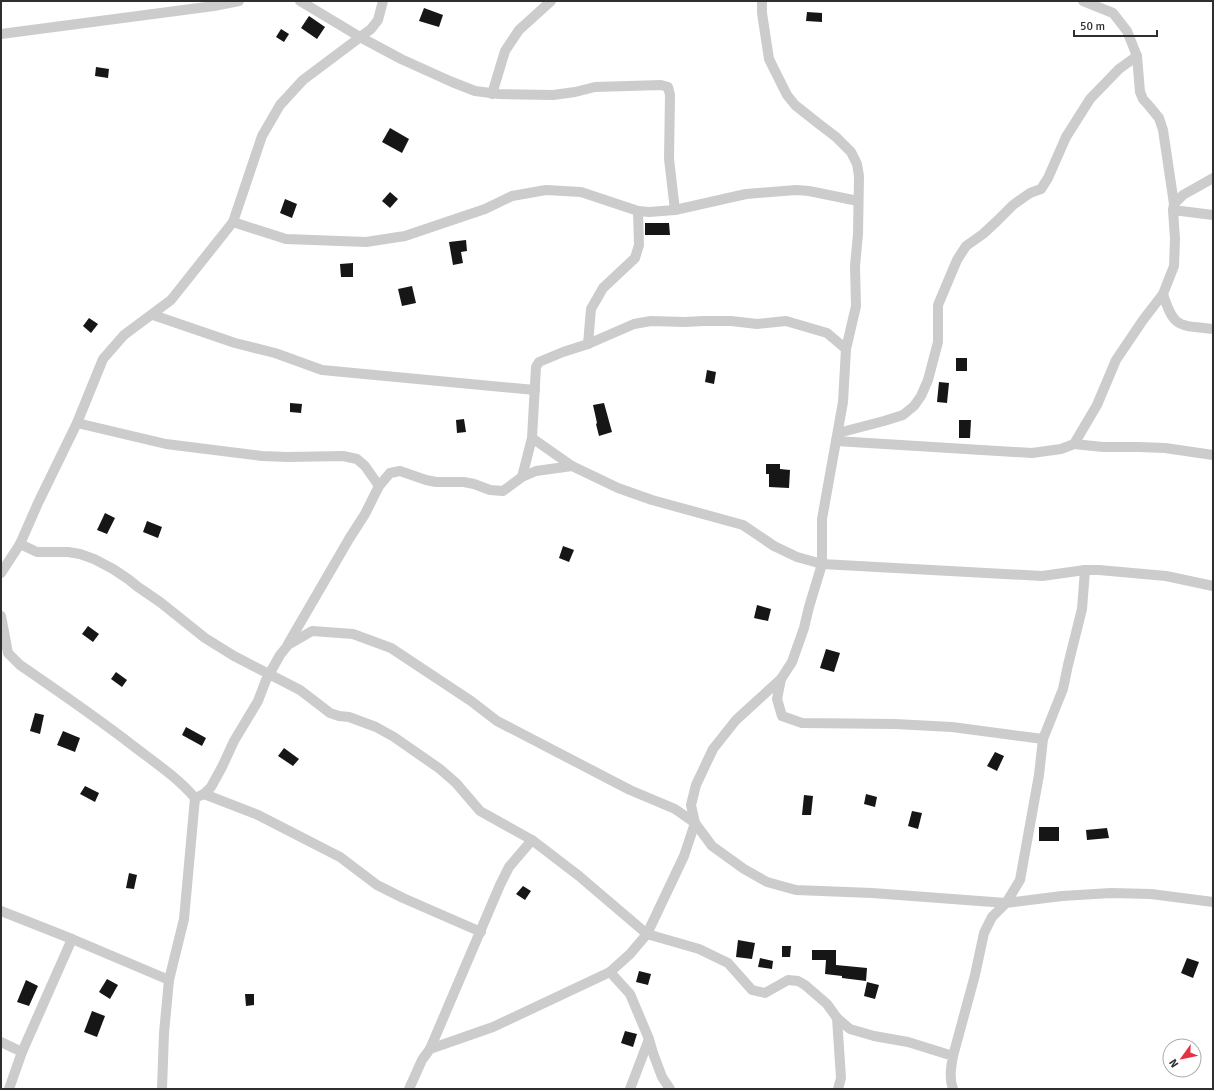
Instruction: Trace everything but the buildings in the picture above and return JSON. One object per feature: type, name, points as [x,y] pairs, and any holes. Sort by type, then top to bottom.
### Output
[{"type":"street","points":[[1,34],[214,6],[239,1]]},
{"type":"street","points":[[300,1],[360,37],[402,59],[475,91],[492,94],[553,95],[595,87],[661,85],[668,87],[670,95],[669,159],[675,210]]},
{"type":"street","points":[[1,573],[20,544],[77,423],[103,359],[124,335],[153,315],[171,300],[233,222],[262,136],[280,105],[303,80],[371,29],[378,20],[383,1]]},
{"type":"street","points":[[492,94],[505,51],[519,30],[551,1]]},
{"type":"street","points":[[430,1049],[493,1027],[610,972],[630,954],[647,934],[684,856],[695,823],[691,805],[696,784],[713,749],[736,720],[781,679],[792,662],[799,642],[822,564],[822,519],[843,402],[846,349],[856,306],[855,266],[858,234],[859,176],[857,164],[851,152],[836,137],[795,105],[776,73],[769,59],[762,13],[762,1]]},
{"type":"street","points":[[1074,444],[1097,404],[1116,360],[1143,320],[1163,294],[1174,266],[1175,238],[1174,207],[1163,130],[1159,118],[1143,99],[1140,92],[1137,56],[1128,31],[1113,13],[1083,1]]},
{"type":"street","points":[[837,437],[903,414],[914,406],[921,396],[928,380],[938,342],[938,305],[957,260],[966,246],[998,221],[1013,205],[1030,193],[1041,190],[1048,178],[1066,137],[1090,99],[1119,69],[1137,56]]},
{"type":"street","points":[[1174,207],[1183,195],[1213,178]]},
{"type":"street","points":[[233,222],[286,239],[366,242],[405,236],[485,209],[512,196],[546,190],[581,192],[638,211],[649,212],[675,210],[746,194],[796,190],[809,191],[858,201]]},
{"type":"street","points":[[1174,207],[1213,216]]},
{"type":"street","points":[[588,344],[591,309],[603,288],[635,258],[639,245],[638,211]]},
{"type":"street","points":[[1163,294],[1168,309],[1175,321],[1186,326],[1213,329]]},
{"type":"street","points":[[153,315],[235,343],[275,353],[322,370],[534,390]]},
{"type":"street","points":[[522,477],[532,438],[536,367],[538,362],[563,352],[588,344],[634,324],[651,321],[731,321],[757,324],[786,322],[827,333],[846,349]]},
{"type":"street","points":[[77,423],[166,444],[262,456],[343,456],[357,460],[365,466],[379,486]]},
{"type":"street","points":[[837,437],[1032,453],[1061,449],[1074,444],[1104,447],[1165,448],[1213,455]]},
{"type":"street","points":[[532,438],[572,466],[618,488],[652,500],[743,525],[774,546],[797,557],[822,564],[1042,576],[1085,570],[1166,576],[1213,586]]},
{"type":"street","points":[[162,1089],[164,1033],[169,980],[184,919],[199,796],[211,787],[234,741],[258,701],[266,680],[280,655],[288,645],[349,538],[365,514],[379,486],[390,473],[400,471],[436,482],[464,482],[490,490],[503,491],[522,477],[536,471],[572,466]]},
{"type":"street","points":[[20,544],[37,552],[68,552],[94,559],[109,567],[160,602],[205,638],[234,656],[300,690],[330,713],[338,716],[349,717],[376,727],[412,748],[456,783],[480,811],[532,840],[579,876],[647,934],[699,949],[728,963],[752,990],[765,993],[788,980],[798,981],[805,984],[828,1004],[837,1018],[850,1029],[874,1036],[908,1042],[953,1056]]},
{"type":"street","points":[[953,1089],[951,1083],[951,1070],[953,1056],[976,975],[984,933],[992,917],[1006,903],[1020,880],[1039,775],[1043,739],[1063,689],[1082,608],[1085,570]]},
{"type":"street","points":[[1,616],[4,652],[20,665],[111,729],[199,796],[258,814],[340,857],[377,885],[481,932]]},
{"type":"street","points":[[288,645],[312,631],[326,631],[353,634],[391,648],[471,701],[497,721],[623,786],[675,809],[695,823],[712,846],[744,869],[767,882],[774,884],[796,890],[872,893],[1006,903],[1062,896],[1111,893],[1150,894],[1213,902]]},
{"type":"street","points":[[781,679],[777,699],[782,716],[802,723],[895,724],[952,727],[1043,739]]},
{"type":"street","points":[[409,1089],[422,1060],[430,1049],[500,885],[509,868],[532,840]]},
{"type":"street","points":[[1,912],[72,939],[169,980]]},
{"type":"street","points":[[9,1089],[22,1052],[46,1001],[72,939]]},
{"type":"street","points":[[610,972],[630,994],[650,1039],[653,1053],[662,1077],[670,1089]]},
{"type":"street","points":[[837,1018],[842,1078],[838,1089]]},
{"type":"street","points":[[630,1089],[650,1039]]},
{"type":"street","points":[[1,1042],[22,1052]]}]
